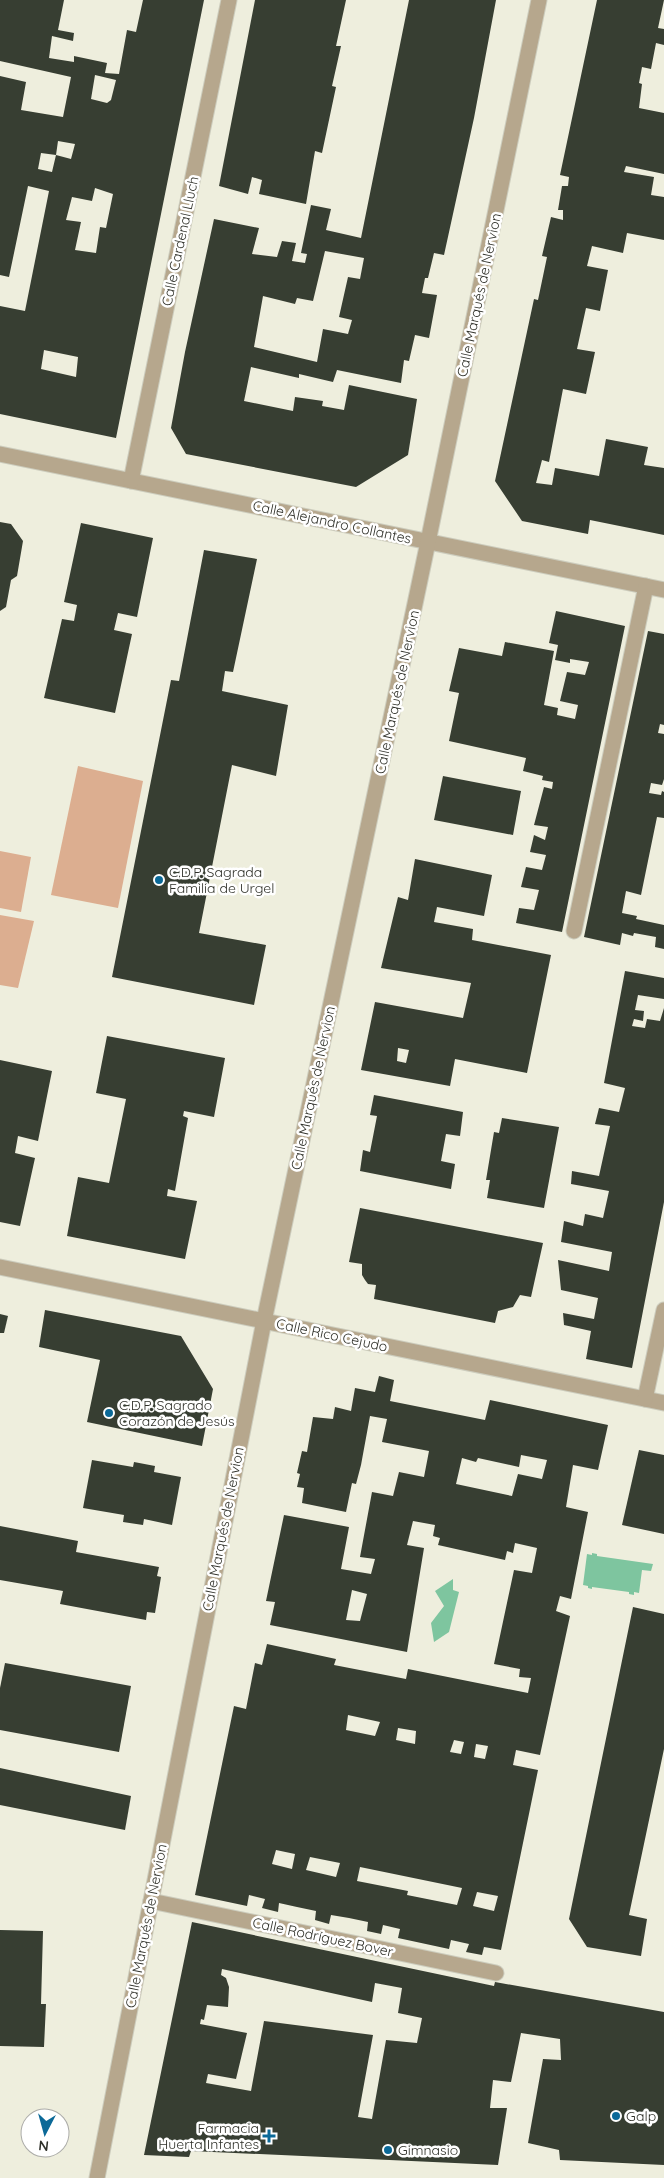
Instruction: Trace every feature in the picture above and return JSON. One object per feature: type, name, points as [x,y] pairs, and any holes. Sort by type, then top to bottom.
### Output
[{"type":"street","name":"Calle Cardenal Lluch","points":[[131,481],[229,0]]},
{"type":"street","name":"Calle Marqués de Nervion","points":[[97,2178],[264,1320],[428,542],[539,0]]},
{"type":"street","name":"Calle Alejandro Collantes","points":[[0,454],[664,590]]},
{"type":"street","points":[[574,931],[646,586]]},
{"type":"street","name":"Calle Rico Cejudo","points":[[0,1266],[664,1404]]},
{"type":"street","points":[[646,1399],[664,1310]]},
{"type":"street","name":"Calle Rodríguez Bover","points":[[151,1901],[496,1973]]},
{"type":"shaded area","points":[[78,766],[143,781],[118,908],[51,895]]},
{"type":"shaded area","points":[[0,851],[31,857],[21,912],[0,908]]},
{"type":"shaded area","points":[[0,915],[34,921],[18,988],[0,985]]},
{"type":"shaded area","points":[[592,1553],[597,1554],[597,1556],[653,1564],[651,1571],[642,1570],[639,1593],[634,1592],[634,1595],[629,1594],[629,1592],[592,1587],[592,1589],[583,1585],[587,1554],[592,1555]]},
{"type":"shaded area","points":[[453,1579],[453,1590],[459,1592],[449,1632],[434,1642],[431,1623],[444,1606],[435,1591]]},
{"type":"building","points":[[0,0],[64,0],[58,30],[74,33],[73,41],[52,36],[49,58],[74,62],[74,56],[107,63],[105,73],[119,74],[127,30],[136,32],[143,0],[204,0],[116,438],[0,414],[0,306],[25,311],[49,191],[28,186],[9,277],[0,275],[0,76],[26,82],[21,110],[63,117],[71,77],[0,61]],"holes":[[[95,75],[116,80],[111,100],[107,103],[91,99]],[[58,141],[75,144],[71,159],[56,155]],[[41,153],[56,155],[52,172],[38,169]],[[95,188],[113,194],[106,228],[100,227],[96,253],[75,250],[81,222],[66,220],[72,197],[92,201]],[[44,350],[78,357],[76,377],[41,369]]]},
{"type":"building","points":[[255,0],[346,0],[336,46],[341,46],[332,86],[336,87],[322,153],[315,151],[306,204],[259,194],[262,180],[252,177],[248,194],[219,186]]},
{"type":"building","points":[[409,0],[496,0],[474,118],[444,255],[434,253],[422,293],[437,295],[429,338],[415,335],[409,361],[404,360],[401,383],[337,370],[333,382],[299,374],[299,378],[251,367],[244,401],[293,411],[295,397],[323,401],[322,406],[344,410],[349,385],[417,399],[408,455],[356,487],[186,454],[171,428],[185,352],[214,219],[259,228],[252,254],[277,257],[282,241],[296,243],[292,261],[305,263],[307,254],[301,253],[311,205],[331,209],[326,230],[361,238]],"holes":[[[325,251],[364,258],[360,279],[348,277],[339,317],[352,320],[348,334],[323,329],[317,362],[254,347],[263,296],[295,304],[297,298],[313,301]]]},
{"type":"building","points":[[597,0],[664,0],[658,28],[664,29],[664,45],[656,43],[651,69],[642,67],[639,83],[642,84],[639,108],[664,113],[664,174],[626,166],[624,172],[654,177],[651,195],[664,197],[664,240],[627,233],[623,253],[592,246],[587,266],[608,270],[600,311],[586,308],[577,349],[595,352],[586,394],[563,389],[549,462],[542,460],[536,483],[552,485],[555,468],[599,476],[606,439],[648,447],[644,465],[664,468],[664,535],[590,520],[588,534],[522,521],[495,481],[534,299],[538,300],[547,257],[542,256],[551,217],[563,220],[563,210],[558,210],[562,186],[568,186],[569,177],[560,175]]},
{"type":"building","points":[[0,522],[11,524],[23,541],[17,576],[11,580],[6,607],[0,611]]},
{"type":"building","points":[[81,523],[153,538],[137,617],[118,613],[114,630],[132,634],[115,713],[44,698],[62,619],[74,621],[77,605],[64,602]]},
{"type":"building","points":[[204,550],[257,559],[233,672],[225,671],[222,691],[288,705],[276,776],[232,765],[199,933],[266,945],[254,1005],[112,977],[171,680],[179,681]]},
{"type":"building","points":[[556,611],[625,626],[562,932],[516,923],[519,908],[534,910],[539,890],[521,887],[526,867],[542,870],[546,855],[530,852],[534,835],[545,840],[548,827],[534,825],[544,787],[552,789],[553,782],[542,780],[543,776],[523,771],[526,758],[449,741],[459,693],[449,691],[459,648],[502,656],[505,642],[554,651],[544,705],[558,708],[557,715],[575,719],[578,705],[560,701],[567,672],[585,675],[589,662],[570,659],[570,663],[555,660],[558,645],[549,643]]},
{"type":"building","points":[[648,631],[664,634],[664,725],[660,724],[658,733],[664,734],[664,779],[662,785],[651,783],[649,793],[661,795],[662,791],[664,792],[664,818],[657,817],[641,895],[626,891],[622,913],[637,916],[636,919],[664,925],[664,949],[655,947],[656,937],[634,933],[633,936],[622,933],[620,945],[584,937]]},
{"type":"building","points":[[443,776],[521,791],[513,835],[434,820]]},
{"type":"building","points":[[415,859],[492,875],[484,916],[437,907],[434,922],[473,929],[472,940],[551,955],[527,1073],[455,1059],[450,1086],[361,1070],[375,1002],[463,1018],[471,983],[381,968],[398,897],[408,900]],"holes":[[[398,1048],[409,1050],[406,1063],[397,1061]]]},
{"type":"building","points":[[625,971],[664,978],[664,999],[638,995],[635,1010],[644,1011],[643,1021],[634,1019],[632,1026],[645,1028],[647,1019],[660,1021],[664,1008],[664,1202],[632,1368],[586,1359],[591,1331],[564,1325],[563,1313],[594,1319],[598,1298],[561,1290],[558,1260],[609,1271],[612,1252],[561,1242],[564,1221],[583,1226],[585,1214],[603,1218],[609,1191],[571,1184],[572,1171],[599,1176],[610,1126],[595,1124],[599,1108],[619,1112],[625,1088],[604,1083]]},
{"type":"building","points":[[107,1036],[225,1058],[214,1117],[184,1111],[183,1116],[188,1118],[175,1191],[168,1189],[167,1196],[197,1201],[185,1259],[67,1236],[78,1177],[109,1183],[126,1099],[96,1093]]},
{"type":"building","points":[[0,1060],[52,1071],[38,1141],[18,1136],[15,1153],[35,1158],[20,1226],[0,1222]]},
{"type":"building","points":[[374,1095],[463,1112],[460,1136],[446,1134],[441,1161],[455,1164],[451,1189],[360,1171],[363,1150],[370,1152],[377,1116],[370,1115]]},
{"type":"building","points":[[502,1118],[559,1127],[544,1208],[487,1198],[490,1180],[486,1180],[494,1132],[499,1133]]},
{"type":"building","points":[[360,1208],[543,1243],[531,1297],[520,1295],[513,1307],[498,1311],[495,1323],[374,1299],[376,1285],[368,1284],[365,1280],[362,1275],[362,1264],[349,1262]]},
{"type":"building","points":[[45,1310],[181,1336],[213,1389],[202,1446],[87,1422],[100,1360],[39,1347]]},
{"type":"building","points":[[0,1314],[8,1316],[4,1333],[0,1333]]},
{"type":"building","points":[[379,1376],[394,1380],[390,1401],[485,1420],[490,1400],[608,1425],[598,1470],[573,1465],[566,1507],[588,1512],[571,1599],[560,1596],[556,1611],[570,1616],[540,1755],[516,1750],[513,1765],[538,1770],[501,1950],[484,1947],[482,1955],[466,1952],[469,1944],[451,1940],[449,1949],[398,1938],[400,1929],[383,1925],[381,1934],[367,1931],[368,1922],[331,1915],[329,1924],[315,1920],[316,1911],[279,1903],[278,1912],[262,1908],[265,1899],[249,1895],[247,1906],[195,1895],[234,1706],[246,1709],[255,1663],[262,1665],[267,1644],[336,1659],[334,1665],[406,1679],[408,1669],[528,1693],[531,1678],[519,1677],[520,1669],[494,1664],[514,1570],[532,1573],[537,1548],[515,1543],[513,1553],[507,1551],[505,1560],[438,1545],[440,1538],[433,1536],[435,1525],[413,1521],[407,1545],[424,1548],[407,1652],[270,1625],[275,1602],[266,1601],[284,1515],[349,1527],[341,1569],[371,1574],[375,1559],[360,1557],[372,1492],[393,1496],[399,1472],[424,1477],[429,1451],[382,1442],[387,1419],[370,1416],[361,1465],[356,1484],[352,1483],[346,1512],[302,1503],[304,1488],[297,1487],[300,1474],[297,1473],[302,1451],[307,1452],[313,1417],[333,1419],[335,1407],[351,1411],[355,1388],[375,1392]],"holes":[[[521,1455],[547,1460],[542,1479],[518,1474],[512,1496],[456,1484],[462,1458],[476,1462],[478,1458],[519,1467]],[[352,1590],[367,1594],[360,1621],[346,1620]],[[348,1715],[380,1722],[375,1736],[346,1730]],[[398,1728],[416,1731],[415,1744],[396,1740]],[[454,1740],[464,1742],[461,1754],[450,1752]],[[476,1744],[488,1746],[485,1759],[474,1757]],[[276,1850],[295,1854],[292,1869],[272,1864]],[[310,1857],[340,1863],[336,1877],[306,1870]],[[360,1867],[462,1888],[457,1905],[407,1895],[408,1891],[357,1881]],[[477,1892],[498,1896],[494,1911],[473,1906]]]},
{"type":"building","points":[[639,1450],[664,1455],[664,1534],[622,1525]]},
{"type":"building","points":[[92,1460],[133,1467],[134,1462],[155,1466],[154,1472],[181,1477],[172,1525],[144,1519],[143,1525],[123,1522],[124,1515],[83,1508]]},
{"type":"building","points":[[0,1526],[78,1541],[76,1552],[159,1567],[157,1576],[161,1577],[155,1613],[147,1612],[146,1620],[60,1604],[63,1591],[0,1580]]},
{"type":"building","points":[[633,1607],[664,1614],[664,1749],[629,1915],[647,1919],[641,1956],[587,1947],[569,1919]]},
{"type":"building","points":[[5,1663],[131,1686],[119,1752],[0,1730],[0,1688]]},
{"type":"building","points":[[0,1768],[131,1796],[125,1830],[0,1805]]},
{"type":"building","points":[[192,1922],[494,1986],[495,1982],[664,2012],[664,2165],[560,2160],[559,2150],[528,2143],[543,2059],[561,2060],[560,2039],[521,2033],[511,2082],[493,2080],[490,2108],[507,2108],[498,2165],[191,2151],[189,2157],[144,2155]],"holes":[[[222,1969],[372,2002],[375,1983],[402,1988],[398,2013],[422,2018],[417,2043],[386,2040],[372,2119],[358,2117],[373,2035],[264,2021],[251,2091],[206,2083],[208,2074],[236,2079],[247,2033],[200,2024],[201,2019],[204,2020],[207,2005],[228,2007],[229,1987],[226,1978],[221,1975]]]},
{"type":"building","points":[[0,1930],[43,1931],[41,2004],[46,2004],[44,2047],[0,2046]]},
{"type":"place","name":"C.D.P. Sagrada Familia de Urgel","points":[[159,880]]},
{"type":"place","name":"C.D.P. Sagrado Corazón de Jesús","points":[[109,1413]]},
{"type":"place","name":"Galp","points":[[616,2116]]},
{"type":"place","name":"Farmacia Huerta Infantes","points":[[269,2136]]},
{"type":"place","name":"Gimnasio","points":[[388,2150]]}]
